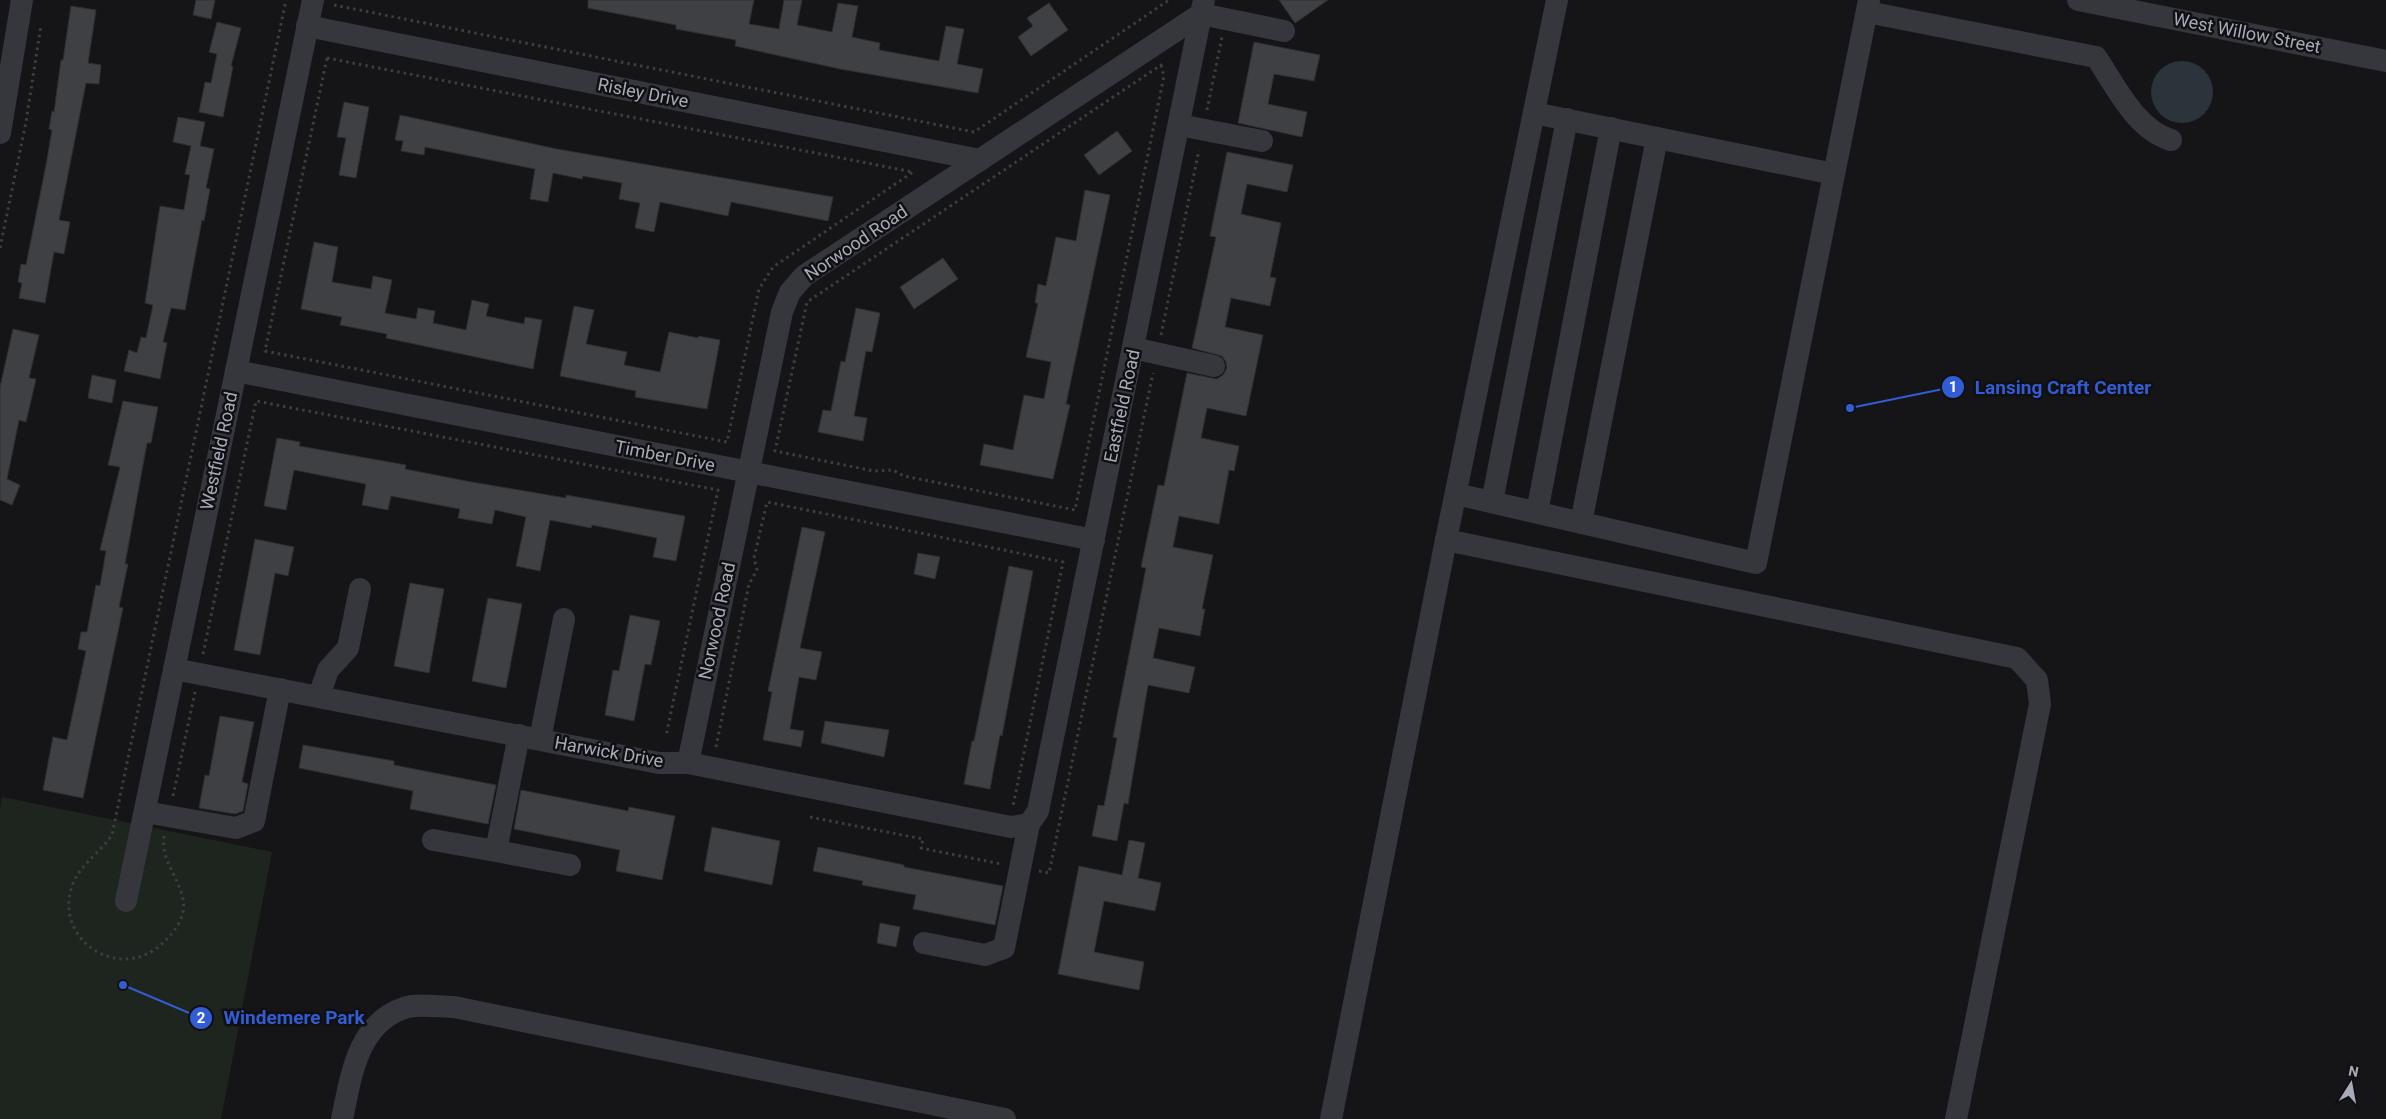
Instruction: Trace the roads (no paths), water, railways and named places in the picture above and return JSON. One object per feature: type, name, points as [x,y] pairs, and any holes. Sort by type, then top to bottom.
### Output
[{"type":"street","points":[[0,133],[22,0]]},
{"type":"street","name":"Westfield Road","points":[[126,902],[313,0]]},
{"type":"street","points":[[1332,1119],[1446,540],[1557,0]]},
{"type":"street","name":"West Willow Street","points":[[2078,0],[2173,9],[2386,61]]},
{"type":"street","points":[[1456,494],[1756,563],[1868,6],[2096,56],[2140,121],[2157,136],[2171,140]]},
{"type":"street","points":[[1203,7],[1284,31]]},
{"type":"street","name":"Eastfield Road","points":[[924,944],[985,955],[1004,948],[1094,540],[1203,7]]},
{"type":"street","name":"Norwood Road","points":[[688,763],[747,472],[782,312],[790,292],[804,276],[980,160],[1203,7]]},
{"type":"street","name":"Risley Drive","points":[[307,26],[980,160]]},
{"type":"street","points":[[1534,113],[1834,174]]},
{"type":"street","points":[[1492,502],[1567,120]]},
{"type":"street","points":[[1179,125],[1262,141]]},
{"type":"street","points":[[1536,512],[1611,128]]},
{"type":"street","points":[[1581,523],[1657,138]]},
{"type":"street","points":[[1133,348],[1214,366]]},
{"type":"street","name":"Timber Drive","points":[[236,371],[1094,540]]},
{"type":"street","points":[[1446,540],[2017,658],[2037,680],[2040,704],[1956,1119]]},
{"type":"street","points":[[319,696],[328,670],[348,648],[360,589]]},
{"type":"street","points":[[496,851],[564,619]]},
{"type":"street","name":"Harwick Drive","points":[[174,669],[659,763],[688,763],[1011,827],[1034,818]]},
{"type":"street","points":[[146,812],[236,828],[254,821],[280,689]]},
{"type":"street","points":[[433,840],[570,865]]},
{"type":"street","points":[[342,1119],[354,1063],[376,1023],[405,1008],[454,1006],[1005,1119]]},
{"type":"place","name":"Lansing Craft Center","points":[[1850,408]]},
{"type":"place","name":"Windemere Park","points":[[123,985]]}]
